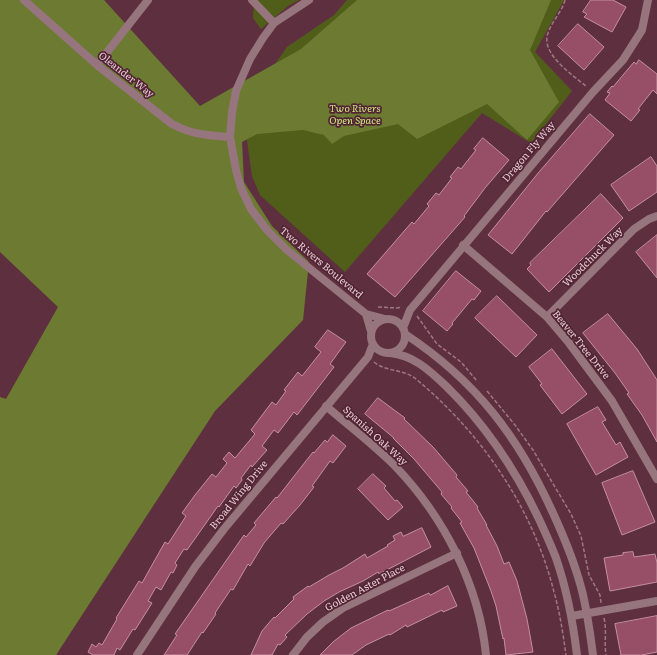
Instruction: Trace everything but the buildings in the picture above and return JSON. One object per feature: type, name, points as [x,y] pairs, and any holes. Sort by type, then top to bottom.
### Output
[{"type":"street","name":"Oleander Way","points":[[24,0],[97,65],[172,124],[186,131],[197,134],[230,137]]},
{"type":"street","points":[[97,65],[148,0]]},
{"type":"street","points":[[252,0],[274,23]]},
{"type":"street","name":"Two Rivers Boulevard","points":[[309,0],[274,23],[250,59],[236,91],[230,137],[241,188],[252,209],[267,230],[287,250],[366,314],[389,319],[399,323],[404,331],[449,366],[474,390],[494,413],[516,443],[532,469],[559,526],[581,586],[587,613],[593,655]]},
{"type":"street","name":"Dragon Fly Way","points":[[404,331],[410,310],[593,92],[623,60],[642,30],[648,0]]},
{"type":"street","name":"Woodchuck Way","points":[[547,317],[634,229],[649,218],[657,216]]},
{"type":"street","name":"Beaver Tree Drive","points":[[463,245],[547,317],[569,343],[612,401],[657,479]]},
{"type":"street","name":"Dragon Fly Way","points":[[389,319],[410,310]]},
{"type":"street","points":[[366,314],[371,331],[371,338],[377,349],[386,353],[401,354],[411,358],[437,377],[462,402],[482,426],[503,454],[518,478],[555,556],[566,589],[572,616],[577,655]]},
{"type":"street","points":[[371,331],[374,325],[380,321],[389,319]]},
{"type":"street","points":[[368,357],[396,351],[401,347],[404,341],[404,331]]},
{"type":"street","name":"Broad Wing Drive","points":[[138,655],[195,567],[224,529],[368,357],[373,344]]},
{"type":"street","name":"Spanish Oak Way","points":[[326,406],[400,471],[435,516],[457,553],[468,578],[478,612],[486,655]]},
{"type":"street","name":"Golden Aster Place","points":[[293,655],[317,627],[343,608],[457,553]]},
{"type":"street","points":[[572,616],[657,601]]},
{"type":"path","points":[[565,0],[548,32],[547,45],[554,59],[593,92]]},
{"type":"path","points":[[368,357],[380,367],[404,373],[415,378],[452,412],[483,447],[501,473],[526,517],[539,546],[554,592],[566,655]]},
{"type":"path","points":[[603,611],[606,627],[606,655]]},
{"type":"green space","points":[[0,0],[104,0],[200,106],[301,49],[357,0],[551,0],[530,50],[559,102],[527,140],[487,104],[417,139],[398,124],[344,136],[332,144],[324,135],[303,130],[257,134],[242,142],[244,182],[272,226],[309,262],[303,320],[215,411],[56,655],[0,655],[0,397],[6,399],[58,307],[0,252]]},
{"type":"green space","points":[[254,0],[299,0],[288,6],[261,29],[253,18]]},
{"type":"green space","name":"Two Rivers Open Space","points":[[347,0],[564,0],[535,52],[572,91],[531,143],[482,113],[345,272],[260,195],[252,176],[247,140],[255,103],[264,80],[287,47],[334,15]]}]
